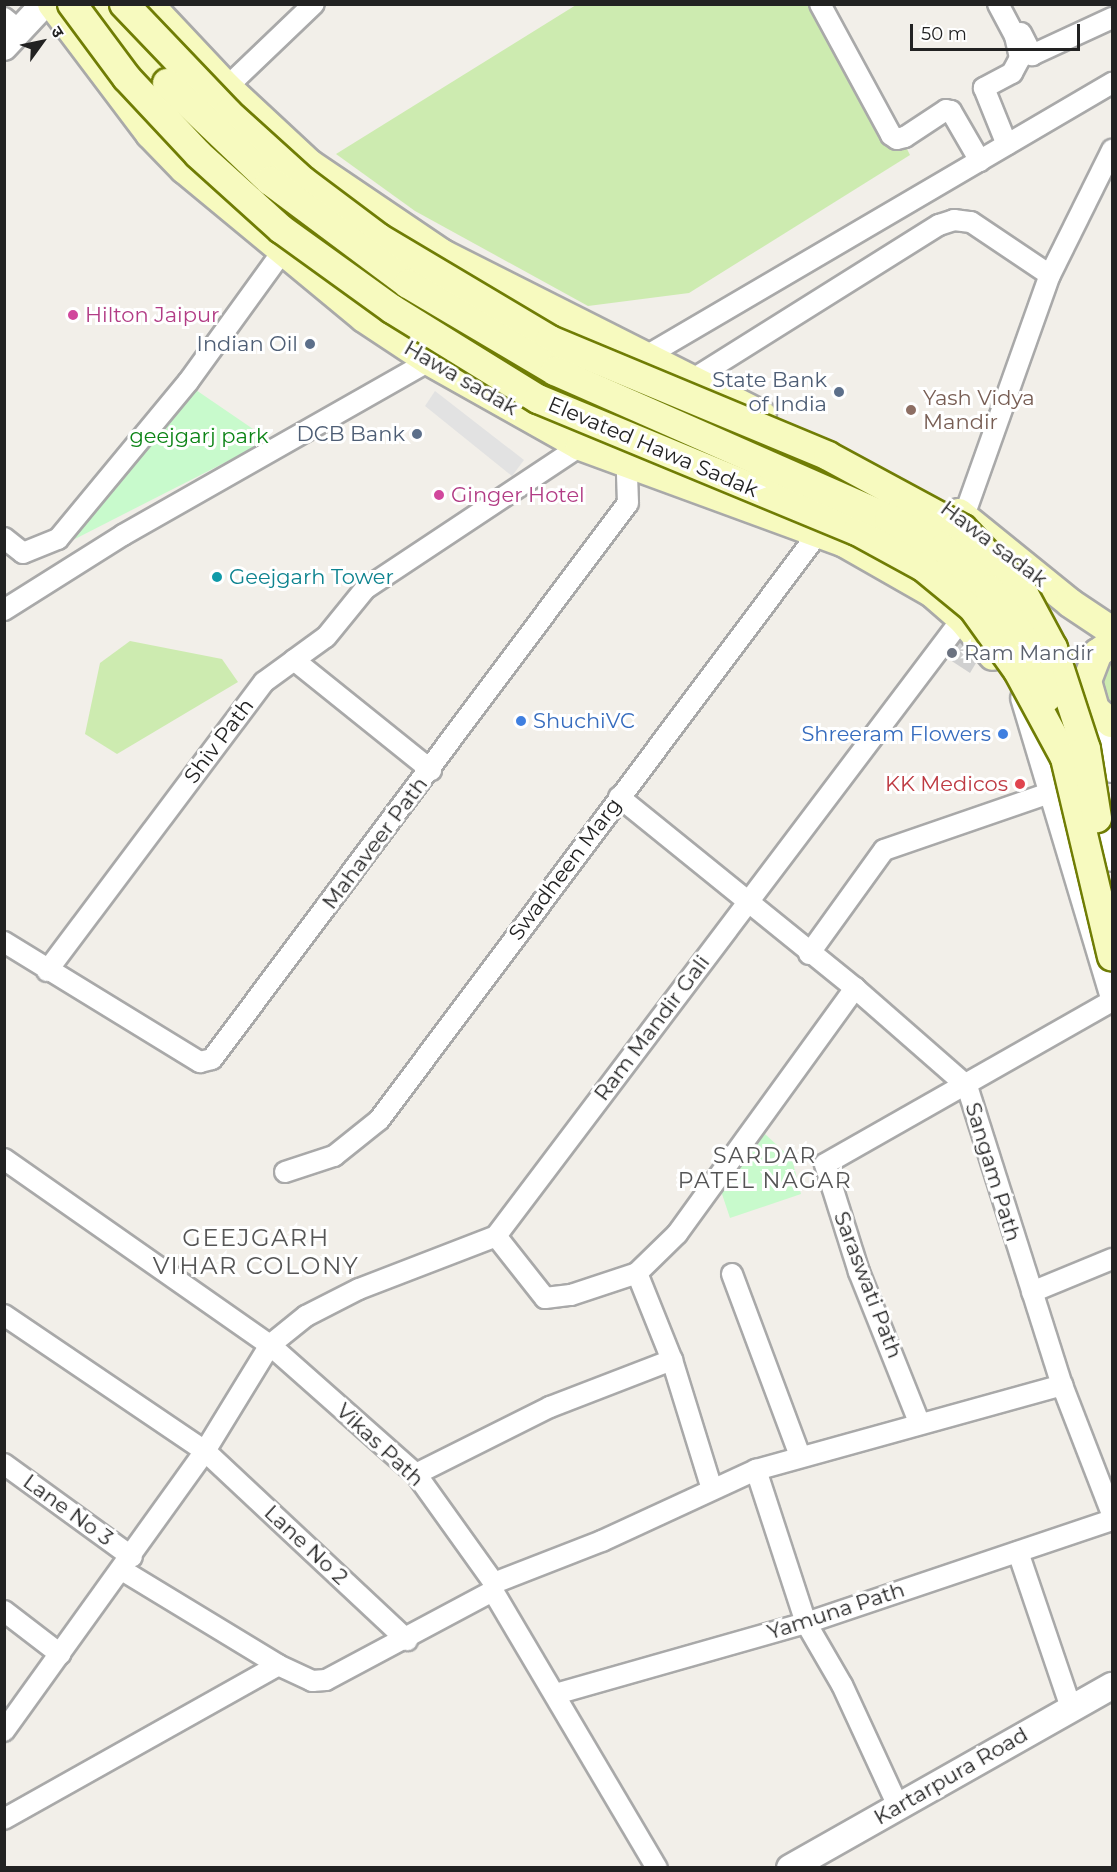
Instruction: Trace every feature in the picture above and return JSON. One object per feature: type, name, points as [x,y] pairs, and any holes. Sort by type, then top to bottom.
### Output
[{"type":"main road","name":"Hawa sadak","points":[[52,4],[150,134],[184,169],[364,318],[429,362],[580,446],[627,465],[819,532],[932,593],[962,619],[1019,692]]},
{"type":"main road","name":"Elevated Hawa Sadak","points":[[72,4],[127,78],[198,154],[282,229],[392,309],[538,399],[857,531],[923,567],[974,608],[1018,671],[1065,758],[1113,957]]},
{"type":"main road","points":[[101,4],[166,83],[270,181],[408,284],[555,371],[889,518],[943,548],[989,589],[1032,651],[1065,758]]},
{"type":"main road","points":[[124,4],[228,113],[303,181],[379,238],[550,340],[828,456],[963,529],[1024,594],[1053,648],[1086,749],[1113,898]]},
{"type":"main road","name":"Hawa sadak","points":[[149,4],[227,87],[310,164],[443,254],[643,358],[903,481],[964,516],[1070,603],[1113,631]]},
{"type":"main road","points":[[735,503],[772,420]]},
{"type":"main road","points":[[1100,717],[1089,695],[1087,681],[1098,653],[1113,643]]},
{"type":"main road","points":[[1019,692],[1100,717]]},
{"type":"street","points":[[9,32],[44,4]]},
{"type":"street","points":[[227,87],[314,4]]},
{"type":"street","points":[[820,4],[891,135],[897,139],[905,137],[946,110],[951,111],[980,161]]},
{"type":"street","points":[[998,4],[1015,36],[1020,58],[1012,73],[984,88],[1007,145]]},
{"type":"street","points":[[1006,4],[1032,55],[1113,18]]},
{"type":"street","points":[[643,358],[1113,83]]},
{"type":"street","points":[[964,516],[1050,275],[1113,150]]},
{"type":"street","points":[[690,381],[939,225],[954,220],[971,222],[1050,275]]},
{"type":"street","points":[[4,538],[23,553],[58,538],[188,382],[282,252]]},
{"type":"street","points":[[4,610],[123,535],[429,362]]},
{"type":"street","name":"Shiv Path","points":[[47,971],[264,682],[326,637],[365,589],[580,446]]},
{"type":"street","name":"Mahaveer Path","points":[[4,942],[47,971],[200,1062],[212,1059],[431,770],[628,503],[627,465]]},
{"type":"street","name":"Swadheen Marg","points":[[285,1172],[334,1156],[379,1120],[618,797],[819,532]]},
{"type":"street","name":"Ram Mandir Gali","points":[[496,1236],[746,901],[962,619]]},
{"type":"street","points":[[294,660],[431,770]]},
{"type":"street","points":[[967,1086],[1112,1002],[1052,792],[1019,692]]},
{"type":"street","points":[[1100,717],[1113,769]]},
{"type":"street","points":[[809,954],[884,850],[1052,792],[1112,821],[1113,858]]},
{"type":"street","name":"Sangam Path","points":[[618,797],[809,954],[855,988],[967,1086],[1062,1384],[1113,1514]]},
{"type":"street","points":[[4,1731],[127,1563],[205,1451],[270,1345],[306,1316],[359,1289],[496,1236],[545,1298],[571,1294],[637,1273],[677,1234],[855,988]]},
{"type":"street","name":"Saraswati Path","points":[[918,1422],[859,1272],[825,1164],[967,1086]]},
{"type":"street","name":"Vikas Path","points":[[7,1168],[270,1345],[416,1474],[493,1587],[657,1868]]},
{"type":"street","points":[[1032,1292],[1113,1259]]},
{"type":"street","points":[[637,1273],[672,1360],[712,1489]]},
{"type":"street","points":[[732,1274],[800,1456]]},
{"type":"street","name":"Lane No 2","points":[[4,1315],[205,1451],[407,1640]]},
{"type":"street","points":[[416,1474],[550,1407],[672,1360]]},
{"type":"street","name":"Lane No 3","points":[[4,1464],[127,1563],[278,1665],[312,1681],[326,1680],[407,1640],[493,1587],[602,1541],[756,1470],[918,1422],[1062,1384]]},
{"type":"street","points":[[756,1470],[806,1623],[842,1685],[898,1806]]},
{"type":"street","name":"Yamuna Path","points":[[556,1694],[806,1623],[1113,1520]]},
{"type":"street","points":[[1018,1552],[1071,1708]]},
{"type":"street","points":[[4,1611],[60,1654]]},
{"type":"street","points":[[4,1819],[278,1665]]},
{"type":"street","name":"Kartarpura Road","points":[[790,1868],[1113,1686]]},
{"type":"shaded area","points":[[435,391],[524,460],[512,476],[425,406]]},
{"type":"shaded area","points":[[955,635],[976,663],[970,673],[941,654]]},
{"type":"green space","points":[[834,4],[910,155],[689,293],[588,306],[415,211],[336,154],[576,5]]},
{"type":"green space","name":"geejgarj park","points":[[193,388],[269,440],[73,540],[127,465]]},
{"type":"green space","points":[[130,641],[222,659],[238,682],[117,754],[85,734],[100,663]]},
{"type":"green space","points":[[1112,654],[1112,712],[1107,708],[1099,669]]},
{"type":"green space","points":[[765,1134],[792,1159],[801,1194],[730,1218],[721,1191]]},
{"type":"place","name":"Hilton Jaipur","points":[[73,315]]},
{"type":"place","name":"Indian Oil","points":[[310,344]]},
{"type":"place","name":"State Bank of India","points":[[839,392]]},
{"type":"place","name":"Yash Vidya Mandir","points":[[911,410]]},
{"type":"place","name":"DCB Bank","points":[[417,434]]},
{"type":"place","name":"Ginger Hotel","points":[[439,495]]},
{"type":"place","name":"Geejgarh Tower","points":[[217,577]]},
{"type":"place","name":"Ram Mandir","points":[[952,653]]},
{"type":"place","name":"ShuchiVC","points":[[521,721]]},
{"type":"place","name":"Shreeram Flowers","points":[[1003,734]]},
{"type":"place","name":"KK Medicos","points":[[1020,784]]},
{"type":"district","name":"SARDAR PATEL NAGAR","points":[[765,1168]]},
{"type":"district","name":"GEEJGARH VIHAR COLONY","points":[[256,1252]]}]
